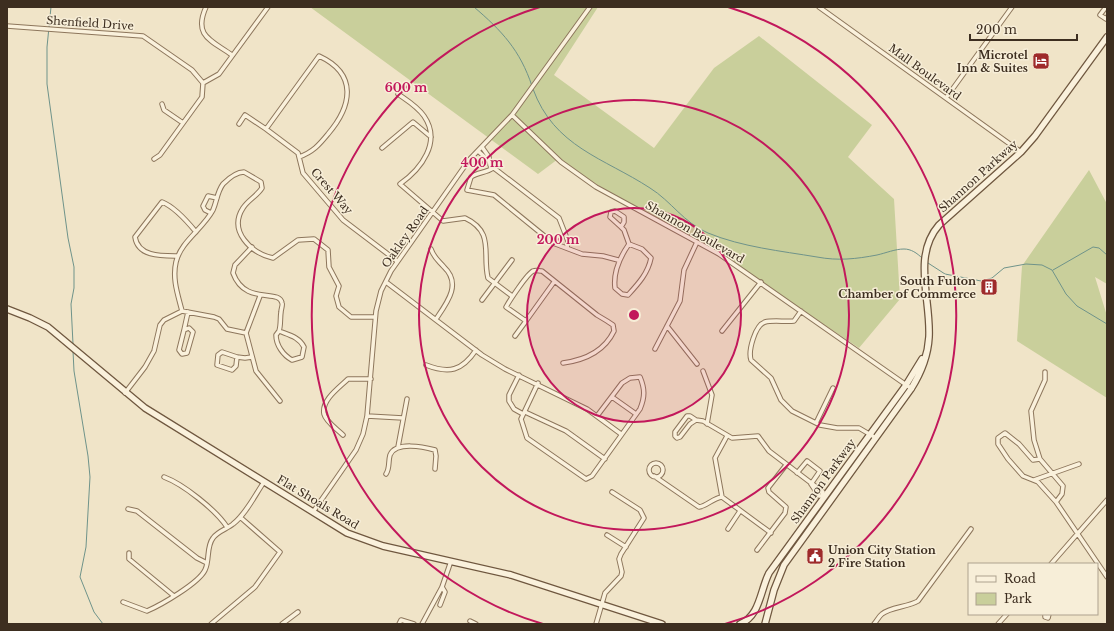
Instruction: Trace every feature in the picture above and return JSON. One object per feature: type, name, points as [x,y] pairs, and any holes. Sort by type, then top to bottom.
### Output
[{"type":"street","points":[[206,7],[201,19],[201,28],[204,35],[232,55]]},
{"type":"street","points":[[154,159],[160,155],[202,97],[203,83],[219,74],[268,7]]},
{"type":"street","name":"Oakley Road","points":[[313,512],[356,450],[363,434],[367,416],[375,317],[378,301],[397,261],[469,160],[512,116],[590,7]]},
{"type":"street","name":"Mall Boulevard","points":[[819,7],[1020,152]]},
{"type":"street","points":[[946,98],[1012,7]]},
{"type":"street","points":[[1106,7],[1100,15],[1106,19],[1107,17]]},
{"type":"street","name":"Shenfield Drive","points":[[7,26],[143,36],[192,70],[203,83]]},
{"type":"street","name":"Shannon Parkway","points":[[765,624],[774,590],[784,565],[912,389],[921,371],[927,350],[929,326],[924,260],[928,239],[939,225],[1020,152],[1044,124],[1107,37]]},
{"type":"street","points":[[239,124],[245,115],[298,153],[299,156],[309,153],[318,146],[335,126],[347,102],[347,86],[340,72],[333,64],[319,56],[266,129]]},
{"type":"street","points":[[398,94],[409,101],[424,117],[429,126],[431,137],[430,147],[423,162],[413,174],[400,184],[443,221],[465,218],[478,227],[487,246],[488,278],[512,296]]},
{"type":"street","points":[[162,104],[164,110],[183,124]]},
{"type":"street","name":"Shannon Boulevard","points":[[512,116],[561,162],[596,187],[724,257],[912,389]]},
{"type":"street","points":[[382,148],[413,122],[431,137]]},
{"type":"street","points":[[482,147],[489,157],[488,160]]},
{"type":"street","points":[[478,151],[492,166],[559,218],[568,241],[566,248]]},
{"type":"street","name":"Crest Way","points":[[299,156],[303,174],[343,220],[397,261]]},
{"type":"street","points":[[492,166],[487,172],[471,177],[467,190],[494,195],[553,243],[582,254],[603,256],[618,260]]},
{"type":"street","points":[[182,311],[175,283],[176,263],[180,250],[211,213],[224,183],[241,172],[248,173],[261,182],[262,188],[244,206],[238,221],[240,235],[252,247],[267,257],[273,258],[298,240],[314,239],[328,250],[329,267],[339,286],[336,296],[339,307],[351,317],[375,317]]},
{"type":"street","points":[[211,213],[204,210],[203,206],[208,196],[217,198]]},
{"type":"street","points":[[178,256],[159,256],[143,251],[136,242],[135,237],[162,202],[167,204],[188,222],[196,232]]},
{"type":"street","points":[[621,227],[624,222],[624,216],[615,211],[611,212],[610,217],[624,230],[629,244],[642,249],[651,258],[649,269],[628,295],[622,294],[615,288],[618,260],[629,244]]},
{"type":"street","points":[[655,349],[680,302],[684,270],[697,242]]},
{"type":"street","points":[[252,247],[235,265],[233,273],[237,282],[245,290],[260,296],[276,296],[283,304],[279,331],[276,335],[276,340],[287,358],[292,360],[302,357],[304,347],[302,342],[298,338],[279,331]]},
{"type":"street","points":[[431,249],[435,259],[450,274],[452,286],[449,302],[436,319]]},
{"type":"street","points":[[482,300],[512,260]]},
{"type":"street","points":[[526,321],[506,307],[512,296],[532,272],[537,270],[542,271],[554,282],[613,326],[614,331],[610,341],[591,356],[575,362],[563,363]]},
{"type":"street","points":[[386,282],[476,350],[505,369],[538,383],[587,409],[621,434]]},
{"type":"street","points":[[515,336],[554,282]]},
{"type":"street","points":[[722,331],[761,282]]},
{"type":"street","points":[[260,296],[246,333],[256,371],[280,401]]},
{"type":"street","name":"Flat Shoals Road","points":[[7,309],[48,327],[125,393],[159,417],[347,532],[364,540],[511,575],[662,624]]},
{"type":"street","points":[[125,393],[145,368],[154,351],[160,325],[173,314],[182,311],[214,317],[219,319],[227,329],[246,333]]},
{"type":"street","points":[[801,311],[794,321],[767,321],[761,324],[750,348],[749,354],[754,364],[771,378],[781,400],[786,406],[816,423],[837,428],[859,428],[876,438]]},
{"type":"street","points":[[184,330],[189,328],[193,332],[187,353],[182,354],[179,350],[188,312]]},
{"type":"street","points":[[668,326],[697,364]]},
{"type":"street","points":[[426,365],[443,370],[462,367],[468,362],[476,350]]},
{"type":"street","name":"Shannon Parkway","points":[[740,624],[749,619],[756,609],[768,573],[906,385],[927,350]]},
{"type":"street","points":[[237,357],[236,366],[232,370],[217,365],[218,355],[222,352],[237,357],[252,357]]},
{"type":"street","points":[[703,371],[712,396],[707,424]]},
{"type":"street","points":[[1045,372],[1045,380],[1031,411],[1034,440],[1040,459],[1063,486],[1062,494],[1056,502]]},
{"type":"street","points":[[519,375],[508,398],[511,405],[524,413],[566,431],[605,459]]},
{"type":"street","points":[[538,383],[521,419],[527,438],[586,479],[592,476],[636,414],[644,398],[645,388],[640,377],[625,380],[597,416]]},
{"type":"street","points":[[343,435],[328,421],[324,414],[325,405],[332,394],[348,379],[371,379]]},
{"type":"street","points":[[816,423],[833,388]]},
{"type":"street","points":[[612,397],[636,414]]},
{"type":"street","points":[[398,447],[407,399]]},
{"type":"street","points":[[367,416],[403,418]]},
{"type":"street","points":[[696,420],[690,424],[680,438],[675,436],[675,432],[687,416],[707,424],[727,436],[738,439],[753,435],[758,436],[769,451],[786,465],[811,484],[820,472],[807,460],[797,473]]},
{"type":"street","points":[[1040,459],[1033,460],[1019,444],[1005,434],[998,438],[998,444],[1008,459],[1023,476],[1038,482],[1056,502],[1098,563]]},
{"type":"street","points":[[727,436],[715,458],[722,497],[771,533]]},
{"type":"street","points":[[386,474],[389,468],[390,456],[393,450],[398,447],[424,447],[435,450],[435,468]]},
{"type":"street","points":[[1034,480],[1052,472],[1079,464]]},
{"type":"street","points":[[757,550],[771,533],[786,509],[784,505],[769,492],[768,488],[786,465]]},
{"type":"street","points":[[654,476],[699,507],[704,506],[714,498],[722,497]]},
{"type":"street","points":[[164,478],[174,481],[204,504],[223,520],[227,527]]},
{"type":"street","points":[[123,602],[148,611],[174,596],[199,577],[205,571],[213,537],[240,517],[264,482]]},
{"type":"street","points":[[596,624],[605,593],[621,576],[622,572],[619,559],[643,521],[643,514],[640,510],[612,492]]},
{"type":"street","points":[[1052,563],[1107,500]]},
{"type":"street","points":[[128,509],[137,511],[197,558],[207,562]]},
{"type":"street","points":[[728,529],[740,511]]},
{"type":"street","points":[[211,624],[255,587],[280,552],[240,517]]},
{"type":"street","points":[[874,624],[882,614],[887,611],[918,601],[971,528]]},
{"type":"street","points":[[607,535],[626,547]]},
{"type":"street","points":[[128,553],[129,559],[174,596]]},
{"type":"street","points":[[422,624],[442,586],[451,561]]},
{"type":"street","points":[[1098,563],[1107,576]]},
{"type":"street","points":[[440,605],[445,592],[442,586]]},
{"type":"street","points":[[282,624],[298,612]]},
{"type":"street","points":[[998,624],[1006,615]]},
{"type":"street","points":[[399,624],[401,620],[414,624]]},
{"type":"street","points":[[470,621],[476,624]]},
{"type":"green space","points":[[310,7],[598,7],[554,75],[654,148],[714,68],[759,36],[872,125],[848,157],[894,199],[900,299],[859,348],[695,238],[621,200],[558,159],[538,174]]},
{"type":"green space","points":[[1089,170],[1107,204],[1107,284],[1095,277],[1107,316],[1107,398],[1017,341],[1022,266]]},
{"type":"waterway","points":[[51,7],[47,47],[47,84],[68,238],[74,267],[74,288],[71,304],[73,344]]},
{"type":"waterway","points":[[474,7],[493,24],[509,42],[522,62],[532,86]]},
{"type":"waterway","points":[[533,89],[542,109],[554,125],[567,138],[598,159],[658,193],[692,224],[708,233],[748,245],[825,258],[854,258],[904,249],[914,252],[922,258]]},
{"type":"waterway","points":[[1053,270],[1093,247],[1099,248],[1107,255]]},
{"type":"waterway","points":[[928,263],[945,274],[981,281],[992,278],[1004,268],[1026,264],[1042,265],[1052,270],[1066,294],[1077,306],[1107,324]]},
{"type":"waterway","points":[[73,351],[74,371],[90,477],[86,547],[80,577],[94,612],[103,624]]},
{"type":"place","name":"Microtel Inn & Suites","points":[[1041,61]]},
{"type":"place","name":"South Fulton Chamber of Commerce","points":[[989,287]]},
{"type":"place","name":"Union City Station 2 Fire Station","points":[[815,556]]}]
